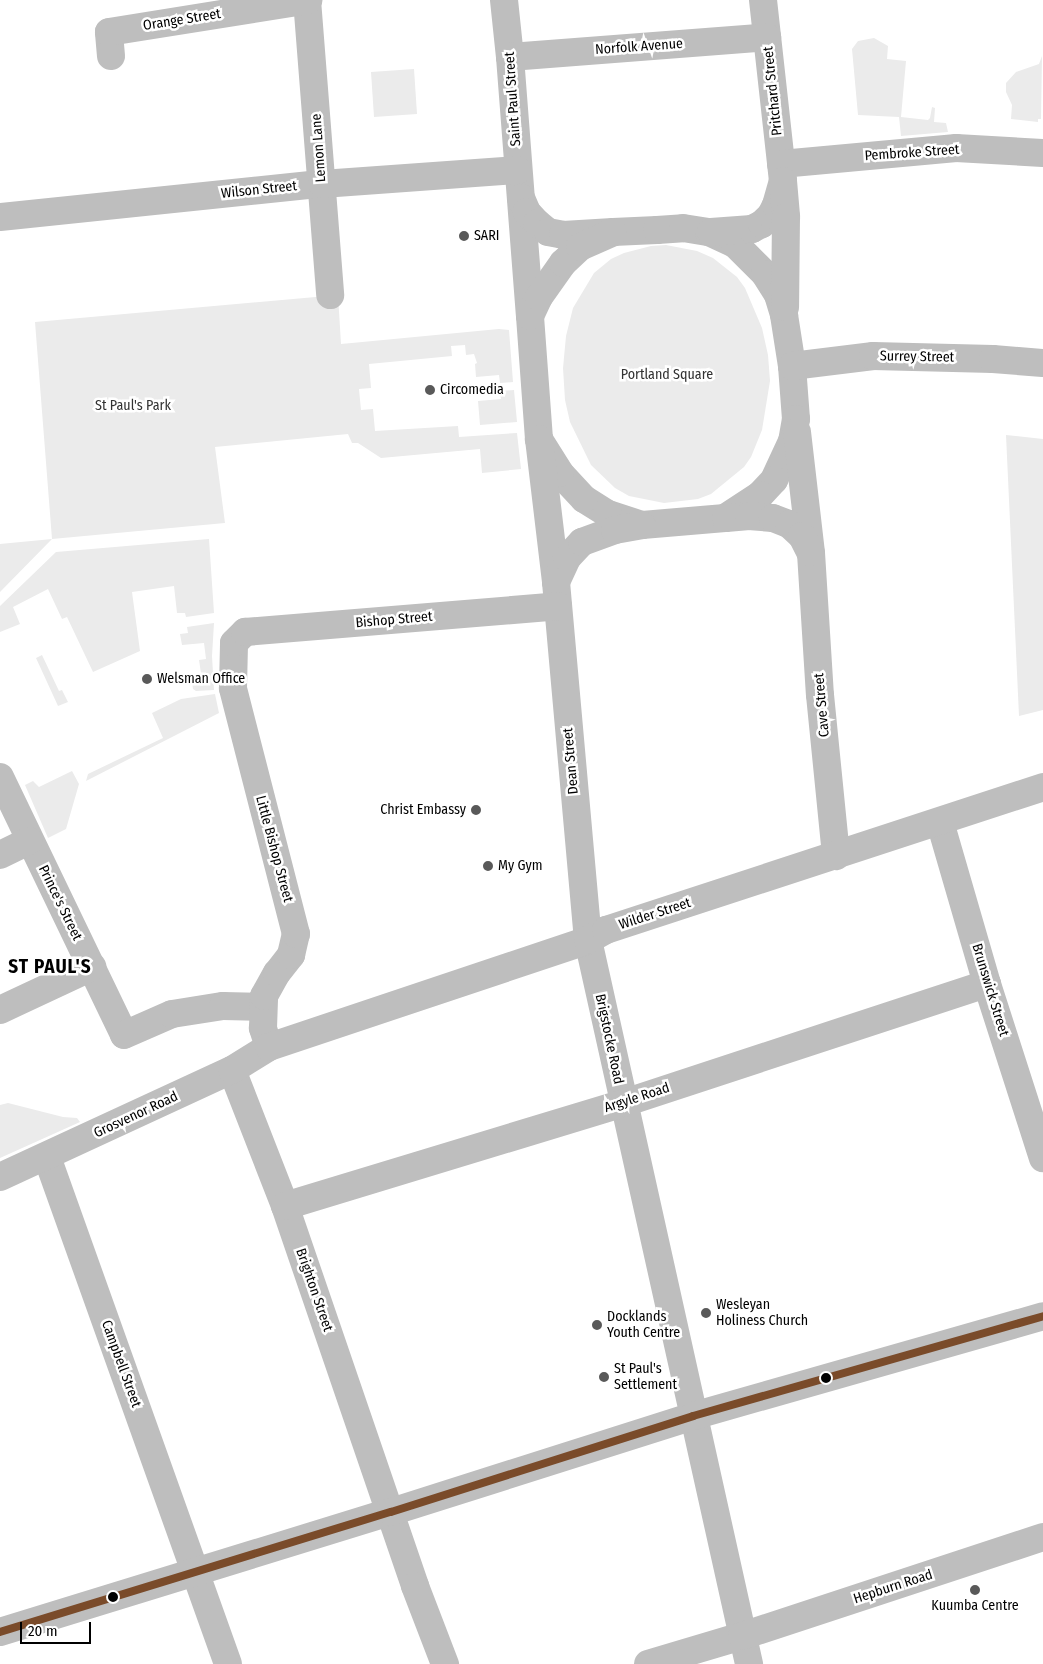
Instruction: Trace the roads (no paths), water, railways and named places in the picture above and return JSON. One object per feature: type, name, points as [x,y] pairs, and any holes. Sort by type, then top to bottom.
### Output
[{"type":"street","name":"Orange Street","points":[[111,56],[109,32],[308,0]]},
{"type":"street","name":"Lemon Lane","points":[[308,0],[330,295]]},
{"type":"street","name":"Saint Paul Street","points":[[504,0],[521,198]]},
{"type":"street","name":"Pritchard Street","points":[[763,0],[782,173]]},
{"type":"street","name":"Norfolk Avenue","points":[[510,57],[767,38]]},
{"type":"street","name":"Pembroke Street","points":[[782,173],[956,148],[1043,153]]},
{"type":"street","name":"Wilson Street","points":[[0,217],[322,184],[518,170]]},
{"type":"street","points":[[521,198],[532,218],[548,232],[563,235],[683,228],[709,232],[752,229],[762,224],[771,215],[776,205],[782,173]]},
{"type":"street","points":[[782,173],[786,217],[784,315]]},
{"type":"street","points":[[521,198],[540,439],[557,594]]},
{"type":"street","points":[[530,316],[539,296],[563,263],[580,247],[613,232]]},
{"type":"street","points":[[709,232],[735,244],[751,258],[765,274],[778,295],[784,315],[792,366],[811,553]]},
{"type":"street","name":"Surrey Street","points":[[792,366],[873,356],[993,358],[1043,363]]},
{"type":"street","points":[[725,518],[760,496],[774,480],[792,442],[796,419]]},
{"type":"street","points":[[540,439],[560,473],[584,499],[608,514],[642,525]]},
{"type":"street","points":[[557,594],[567,558],[582,542],[615,530],[642,525],[750,516],[773,518],[789,524],[802,536],[811,553]]},
{"type":"street","name":"Cave Street","points":[[811,553],[820,695],[836,856]]},
{"type":"street","name":"Bishop Street","points":[[234,643],[246,632],[557,594]]},
{"type":"street","name":"Dean Street","points":[[557,594],[588,940]]},
{"type":"street","name":"Little Bishop Street","points":[[234,643],[233,688],[296,934],[291,955],[277,973],[264,996],[263,1028],[269,1047]]},
{"type":"street","name":"Prince's Street","points":[[0,777],[124,1035],[172,1014],[223,1006],[263,1008]]},
{"type":"street","name":"Wilder Street","points":[[269,1047],[588,940],[606,930],[940,822],[1043,786]]},
{"type":"street","name":"Brunswick Street","points":[[940,822],[987,984],[1043,1158]]},
{"type":"street","points":[[0,855],[30,841]]},
{"type":"street","name":"Brigstocke Road","points":[[588,940],[749,1664]]},
{"type":"street","points":[[0,1010],[92,967]]},
{"type":"street","name":"Argyle Road","points":[[285,1206],[624,1103],[987,984]]},
{"type":"street","name":"Grosvenor Road","points":[[0,1177],[47,1157],[232,1070],[269,1047]]},
{"type":"street","name":"Brighton Street","points":[[232,1070],[285,1206],[415,1586],[445,1664]]},
{"type":"street","name":"Campbell Street","points":[[47,1157],[228,1664]]},
{"type":"street","points":[[0,1631],[391,1512],[693,1416],[1043,1316]]},
{"type":"street","name":"Hepburn Road","points":[[648,1664],[742,1636],[1043,1537]]},
{"type":"place","name":"SARI","points":[[464,236]]},
{"type":"place","name":"Circomedia","points":[[430,390]]},
{"type":"place","name":"Welsman Office","points":[[147,679]]},
{"type":"place","name":"Christ Embassy","points":[[476,810]]},
{"type":"place","name":"My Gym","points":[[488,866]]},
{"type":"place","name":"Wesleyan Holiness Church","points":[[706,1313]]},
{"type":"place","name":"Docklands Youth Centre","points":[[597,1325]]},
{"type":"place","name":"St Paul's Settlement","points":[[604,1377]]},
{"type":"place","name":"Kuumba Centre","points":[[975,1590]]},
{"type":"district","name":"ST PAUL'S","points":[[50,967]]},
{"type":"park label","name":"Portland Square","points":[[667,375]]},
{"type":"park label","name":"St Paul's Park","points":[[133,406]]}]
